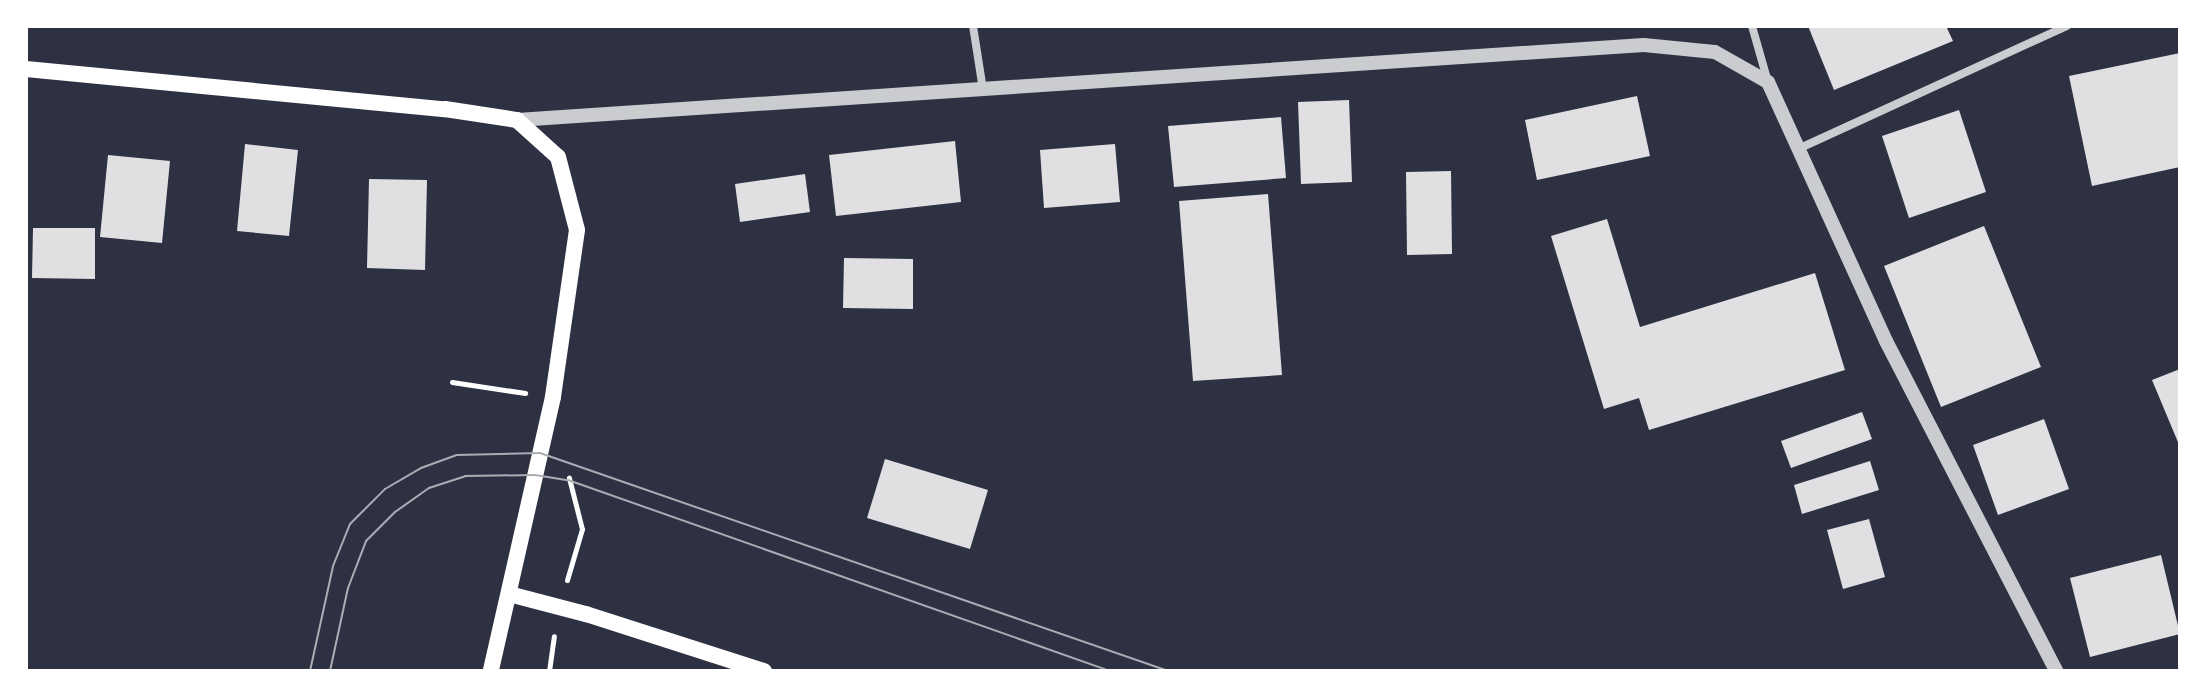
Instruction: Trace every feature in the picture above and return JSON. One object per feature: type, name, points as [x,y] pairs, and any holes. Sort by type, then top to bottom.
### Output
[{"type":"main road","points":[[26,69],[445,109],[517,120],[558,157],[577,230],[553,397],[491,671]]},
{"type":"main road","points":[[509,594],[586,614],[764,671]]},
{"type":"street","points":[[973,26],[983,90]]},
{"type":"street","points":[[1752,26],[1768,82],[1886,341],[2056,671]]},
{"type":"street","points":[[1798,149],[2067,26]]},
{"type":"street","points":[[517,120],[1644,45],[1715,52],[1768,82]]},
{"type":"building","points":[[1808,26],[1946,26],[1953,41],[1834,90]]},
{"type":"building","points":[[2180,53],[2180,167],[2092,186],[2069,76]]},
{"type":"building","points":[[1637,96],[1650,156],[1537,180],[1525,120]]},
{"type":"building","points":[[1349,100],[1352,182],[1301,184],[1298,102]]},
{"type":"building","points":[[1959,110],[1986,192],[1909,218],[1882,136]]},
{"type":"building","points":[[1281,117],[1286,178],[1174,187],[1168,126]]},
{"type":"building","points":[[955,141],[961,202],[836,216],[829,155]]},
{"type":"building","points":[[245,144],[298,150],[289,236],[237,231]]},
{"type":"building","points":[[1115,144],[1120,202],[1044,208],[1040,150]]},
{"type":"building","points":[[108,155],[170,161],[162,243],[100,237]]},
{"type":"building","points":[[1451,171],[1452,254],[1407,255],[1406,172]]},
{"type":"building","points":[[805,174],[810,212],[740,222],[735,184]]},
{"type":"building","points":[[369,179],[427,180],[425,270],[367,268]]},
{"type":"building","points":[[1268,194],[1282,375],[1193,381],[1179,201]]},
{"type":"building","points":[[1607,219],[1640,327],[1815,273],[1845,370],[1649,430],[1639,398],[1604,409],[1551,236]]},
{"type":"building","points":[[1984,226],[2041,367],[1941,407],[1884,266]]},
{"type":"building","points":[[33,228],[95,228],[95,279],[32,278]]},
{"type":"building","points":[[844,258],[913,259],[913,309],[843,308]]},
{"type":"building","points":[[2180,369],[2180,447],[2152,380]]},
{"type":"building","points":[[1862,412],[1872,439],[1791,468],[1781,441]]},
{"type":"building","points":[[2044,419],[2069,489],[1998,515],[1973,445]]},
{"type":"building","points":[[885,459],[988,490],[970,549],[867,518]]},
{"type":"building","points":[[1870,461],[1879,490],[1802,514],[1794,485]]},
{"type":"building","points":[[1869,519],[1885,577],[1843,589],[1827,530]]},
{"type":"building","points":[[2161,555],[2180,634],[2090,657],[2070,578]]},
{"type":"tram line","points":[[310,671],[333,566],[350,524],[385,489],[421,468],[457,455],[540,453],[1168,671]]},
{"type":"tram line","points":[[330,671],[348,588],[366,541],[395,512],[429,488],[465,476],[535,475],[568,480],[1110,671]]}]
